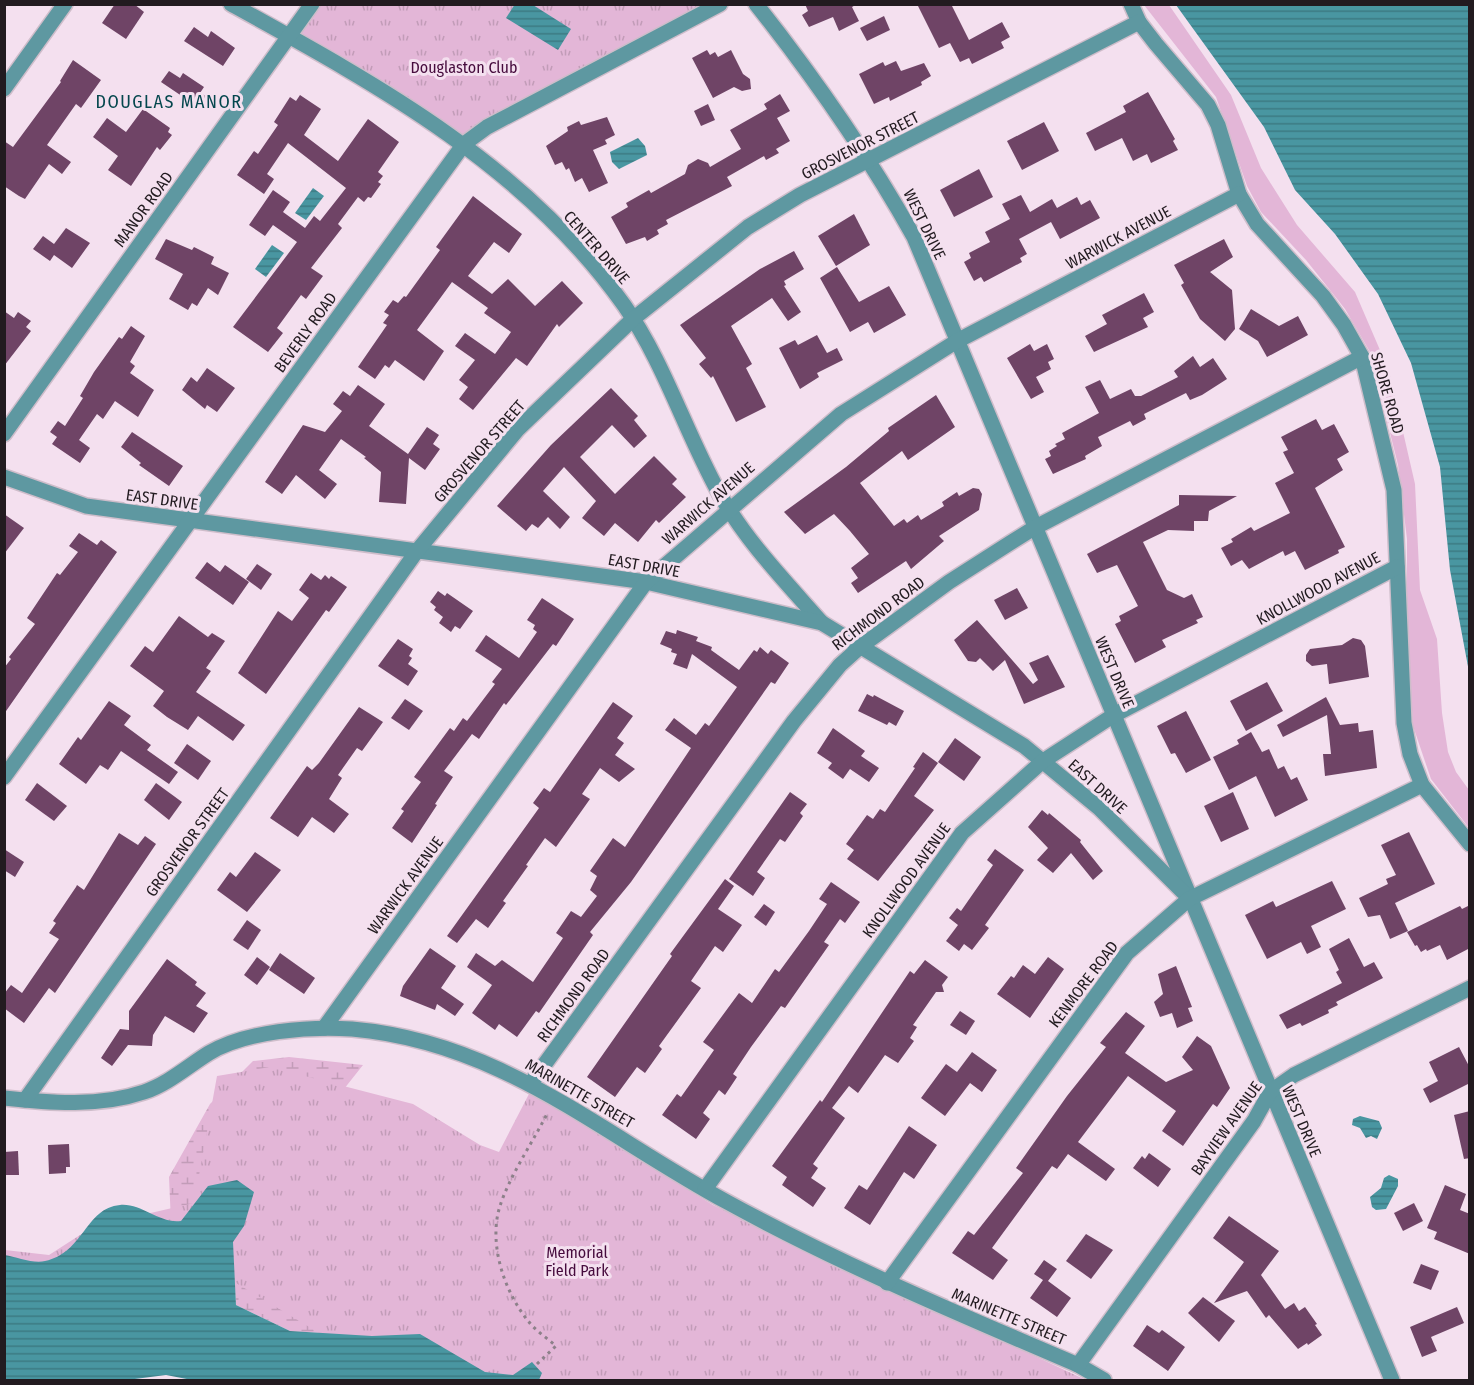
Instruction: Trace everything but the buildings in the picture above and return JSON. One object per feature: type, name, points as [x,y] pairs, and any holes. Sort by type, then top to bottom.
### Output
[{"type":"street","points":[[4,89],[65,4]]},
{"type":"street","name":"CENTER DRIVE","points":[[231,4],[438,124],[514,185],[565,234],[633,319],[729,508],[768,562],[822,622]]},
{"type":"street","name":"MANOR ROAD","points":[[4,434],[312,4]]},
{"type":"street","name":"BEVERLY ROAD","points":[[4,777],[464,144],[487,127],[720,4]]},
{"type":"street","name":"WEST DRIVE","points":[[756,4],[816,80],[870,160],[914,237],[1392,1380]]},
{"type":"street","name":"SHORE ROAD","points":[[1131,4],[1139,22],[1209,105],[1218,125],[1239,194],[1257,224],[1323,296],[1362,357],[1394,489],[1404,723],[1410,754],[1422,785],[1470,844]]},
{"type":"street","name":"GROSVENOR STREET","points":[[25,1100],[417,551],[518,429],[633,319],[748,227],[800,195],[1139,22]]},
{"type":"street","name":"WARWICK AVENUE","points":[[324,1028],[646,582],[729,508],[841,414],[957,341],[1239,194]]},
{"type":"street","name":"RICHMOND ROAD","points":[[531,1083],[794,721],[840,665],[860,647],[949,582],[1034,528],[1362,357]]},
{"type":"street","name":"EAST DRIVE","points":[[4,477],[86,506],[646,582],[822,622],[1024,746],[1099,808],[1189,899]]},
{"type":"street","name":"KNOLLWOOD AVENUE","points":[[705,1189],[962,833],[1043,761],[1114,715],[1397,567]]},
{"type":"street","name":"KENMORE ROAD","points":[[887,1283],[1127,953],[1189,899],[1422,785]]},
{"type":"street","name":"BAYVIEW AVENUE","points":[[1078,1365],[1254,1121],[1270,1092],[1294,1075],[1470,988]]},
{"type":"street","name":"MARINETTE STREET","points":[[4,1098],[112,1101],[146,1092],[230,1043],[249,1038],[324,1028],[398,1036],[488,1063],[531,1083],[705,1189],[887,1283],[1078,1365],[1104,1380]]},
{"type":"path","points":[[537,1364],[556,1346],[529,1322],[513,1299],[500,1262],[494,1232],[500,1205],[556,1098]]},
{"type":"green space","name":"Douglaston Club","points":[[312,5],[717,5],[461,140],[289,36]]},
{"type":"green space","points":[[1144,5],[1169,5],[1231,95],[1261,168],[1297,225],[1355,292],[1389,371],[1415,484],[1420,590],[1437,639],[1442,713],[1448,752],[1456,772],[1469,790],[1469,828],[1431,779],[1413,726],[1407,632],[1407,539],[1398,465],[1370,352],[1345,309],[1306,260],[1261,212],[1247,186],[1216,97]]},
{"type":"green space","points":[[289,1057],[363,1065],[321,1118],[372,1336],[290,1331],[236,1305],[233,1256],[181,1221],[171,1223],[169,1177],[210,1104],[253,1061]]},
{"type":"green space","name":"Memorial Field Park","points":[[270,1067],[413,1104],[480,1145],[499,1152],[530,1092],[713,1205],[1086,1380],[461,1380],[379,1369],[221,1274],[42,1271],[5,1265],[5,1250],[49,1255],[94,1226],[194,1203],[217,1076]]},
{"type":"water","points":[[515,4],[533,5],[571,29],[558,50],[506,18]]},
{"type":"water","points":[[1176,5],[1469,5],[1469,672],[1450,570],[1440,467],[1411,363],[1378,294],[1335,234],[1295,190],[1264,127]]},
{"type":"water","points":[[638,138],[645,146],[647,155],[619,169],[612,162],[610,152]]},
{"type":"water","points":[[313,188],[324,196],[306,220],[295,213]]},
{"type":"water","points":[[272,245],[284,253],[266,277],[255,269]]},
{"type":"water","points":[[1360,1116],[1379,1121],[1382,1128],[1377,1139],[1371,1136],[1366,1138],[1360,1128],[1352,1125],[1353,1119]]},
{"type":"water","points":[[1389,1175],[1398,1179],[1398,1186],[1386,1209],[1376,1210],[1372,1207],[1370,1197],[1381,1188],[1384,1178]]},
{"type":"water","points":[[237,1180],[254,1192],[244,1226],[233,1242],[236,1305],[290,1331],[372,1336],[420,1334],[485,1372],[513,1375],[532,1362],[542,1373],[539,1380],[192,1380],[166,1375],[127,1380],[5,1380],[5,1255],[36,1262],[58,1256],[77,1241],[99,1214],[108,1208],[120,1205],[136,1207],[165,1219],[181,1221],[208,1186]]},
{"type":"district","name":"DOUGLAS MANOR","points":[[169,102]]}]
